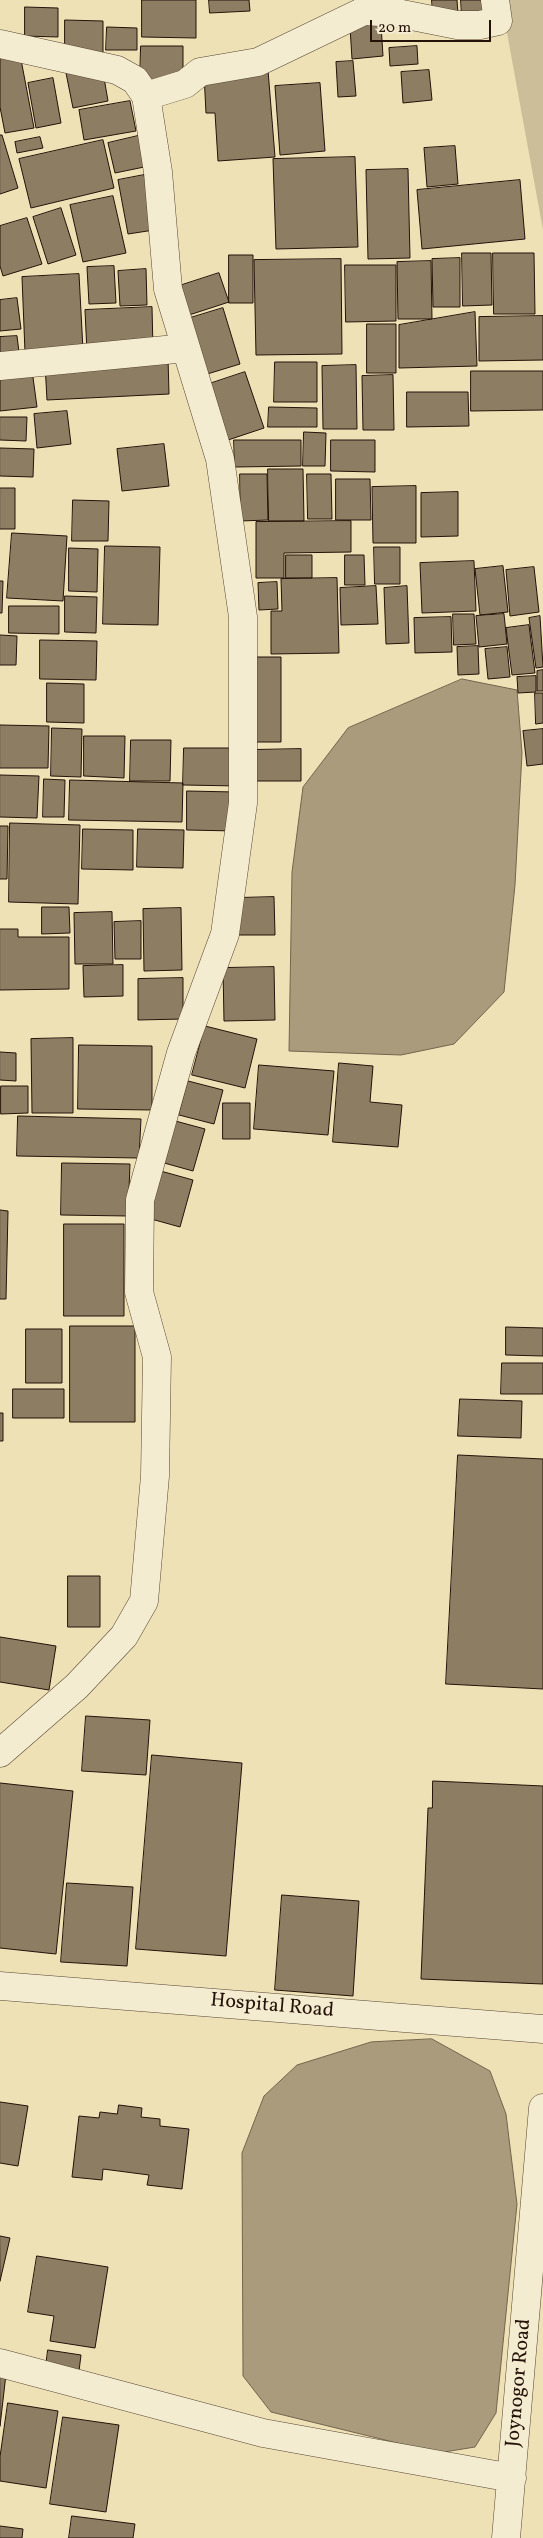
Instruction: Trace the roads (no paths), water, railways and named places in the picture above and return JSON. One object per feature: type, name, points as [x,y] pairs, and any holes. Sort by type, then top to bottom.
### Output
[{"type":"street","points":[[146,96],[185,84],[200,72],[258,62],[364,11],[397,13],[457,25],[480,25],[498,21],[495,0]]},
{"type":"street","points":[[0,44],[117,70],[135,80],[146,96],[158,172],[168,289],[220,459],[243,617],[243,803],[225,934],[181,1052],[140,1200],[140,1292],[156,1357],[155,1476],[144,1601],[124,1636],[77,1686],[0,1753]]},
{"type":"street","points":[[0,366],[186,348]]},
{"type":"street","name":"Hospital Road","points":[[0,1986],[543,2029]]},
{"type":"street","name":"Joynogor Road","points":[[506,2538],[543,2108]]},
{"type":"street","points":[[0,2363],[263,2433],[512,2478]]}]
